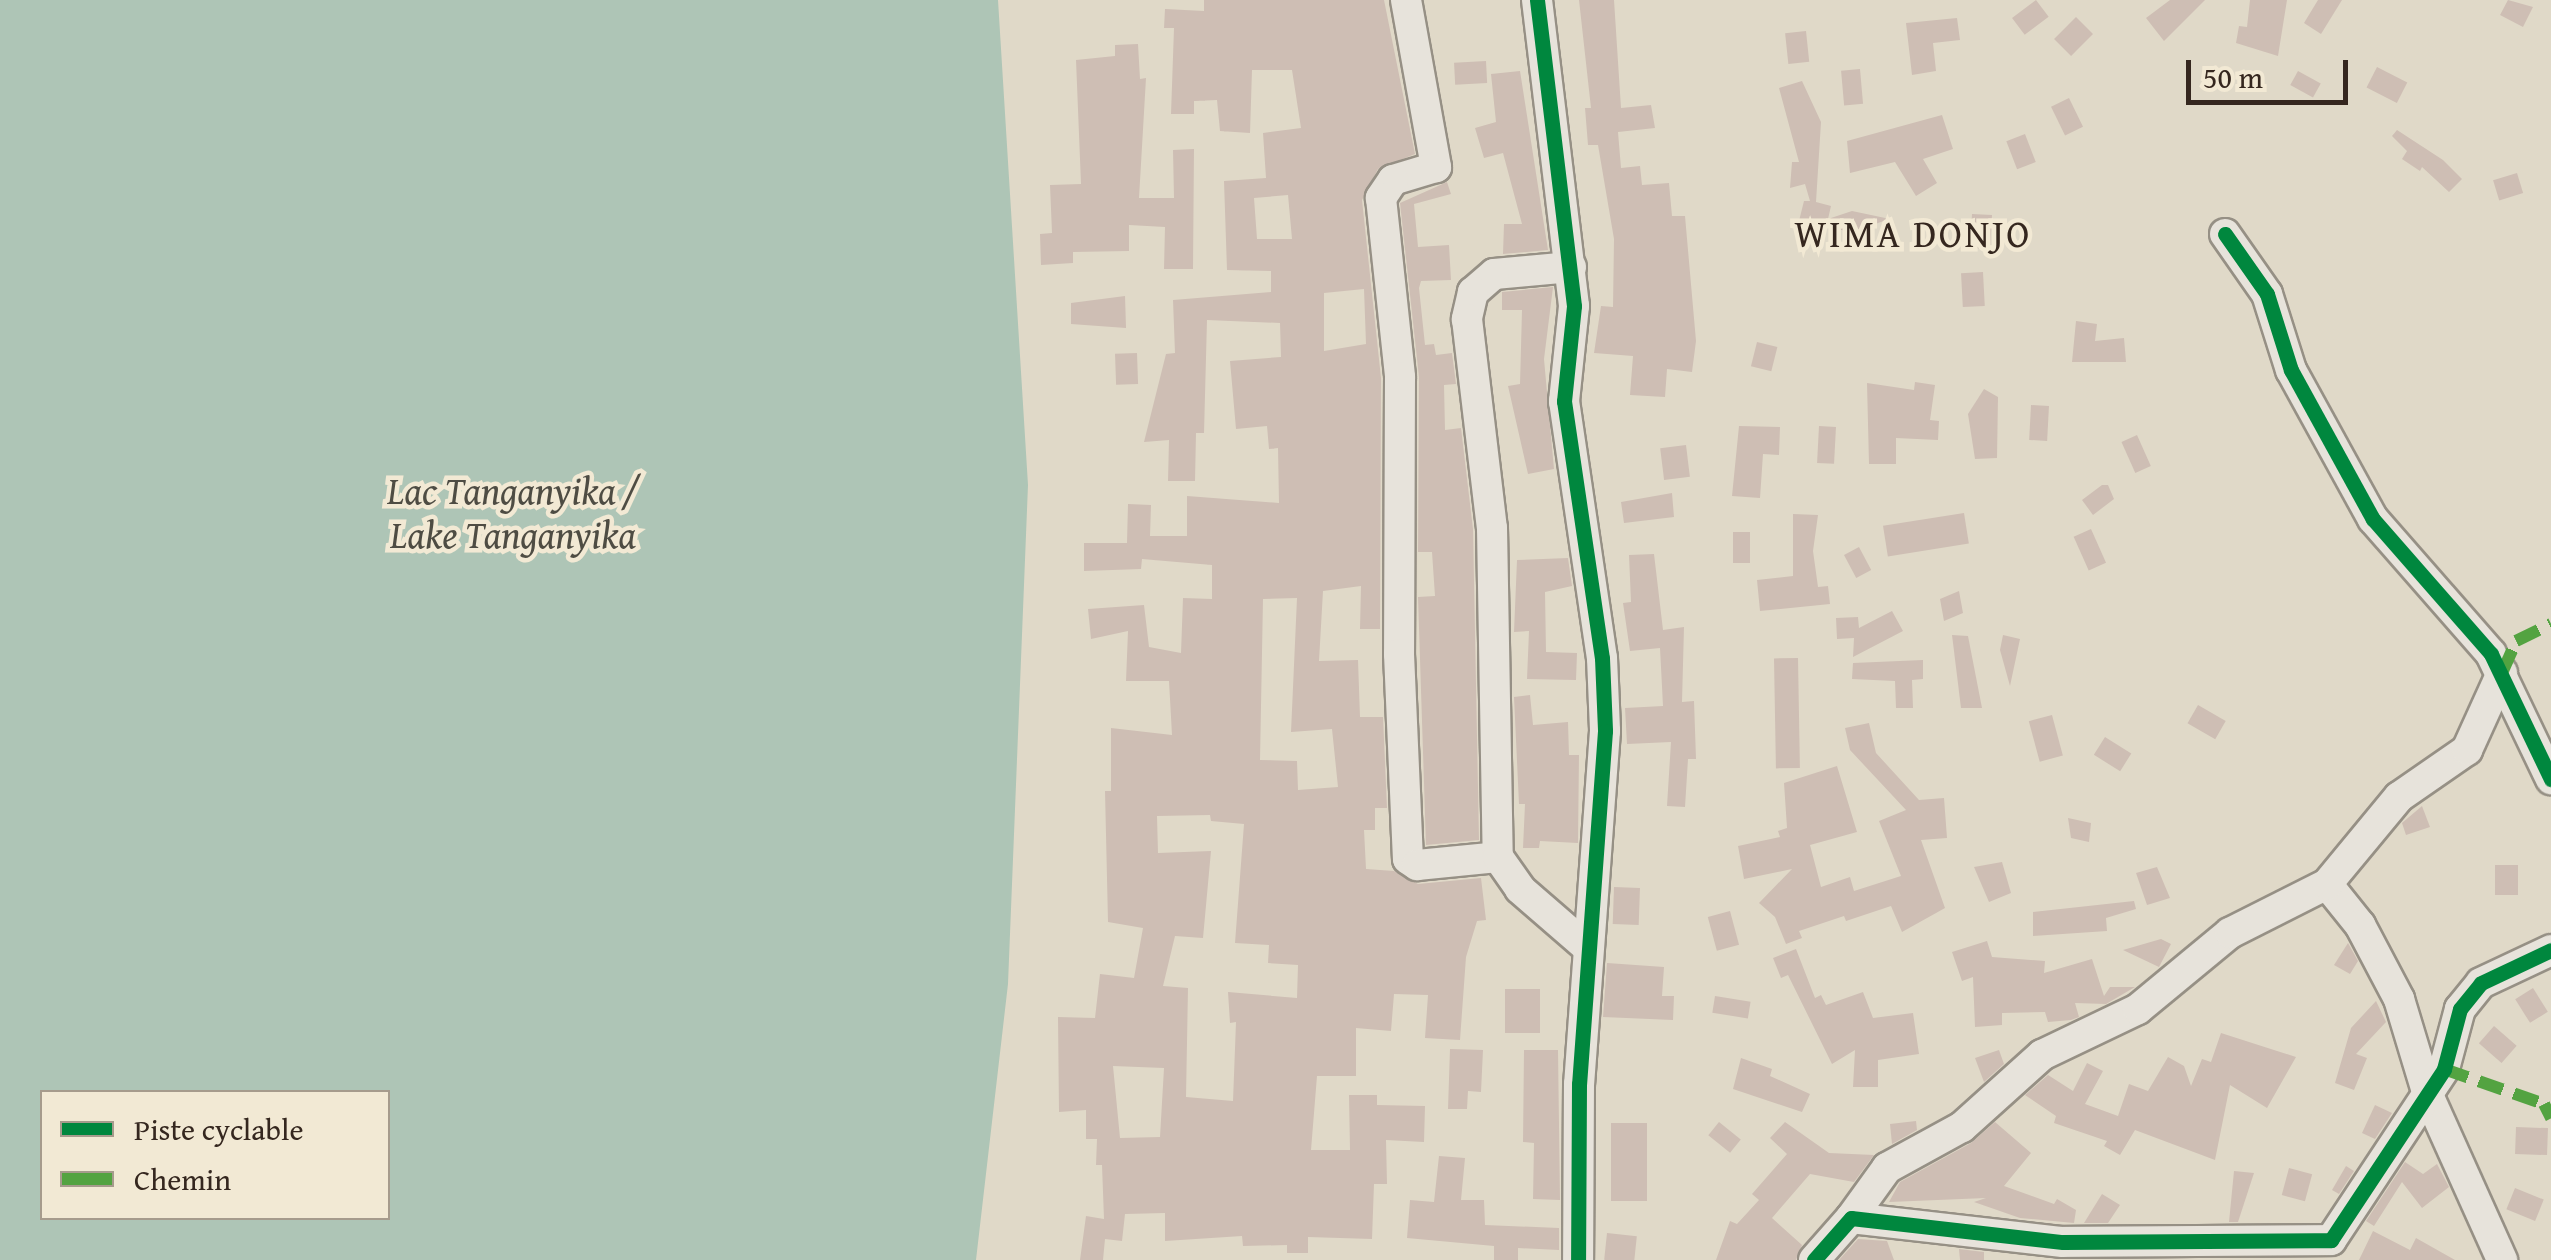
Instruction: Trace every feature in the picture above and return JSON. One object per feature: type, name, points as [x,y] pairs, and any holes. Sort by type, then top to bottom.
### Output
[{"type":"street","points":[[1406,0],[1436,160],[1430,172],[1384,185],[1381,198],[1400,377],[1399,654],[1408,859],[1417,864],[1498,858]]},
{"type":"street","points":[[1537,0],[1571,267],[1564,401],[1602,658],[1605,731],[1587,947],[1578,1260]]},
{"type":"street","points":[[2225,234],[2267,294],[2291,370],[2373,519],[2502,673],[2551,779]]},
{"type":"street","points":[[1571,267],[1494,274],[1472,292],[1468,319],[1492,528],[1498,858],[1520,889],[1587,947]]},
{"type":"street","points":[[1814,1260],[1887,1168],[1962,1127],[2042,1055],[2138,1010],[2230,932],[2327,884],[2399,797],[2467,750],[2502,673]]},
{"type":"street","points":[[2327,884],[2360,925],[2399,999],[2428,1095],[2502,1260]]},
{"type":"street","points":[[1851,1218],[2064,1242],[2317,1244],[2341,1226],[2444,1069],[2460,1009],[2481,983],[2551,950]]},
{"type":"water","name":"Lac Tanganyika / Lake Tanganyika","points":[[0,0],[998,0],[1028,485],[1008,984],[976,1260],[0,1260]]},
{"type":"building","points":[[1204,0],[1384,0],[1415,154],[1378,169],[1362,200],[1381,378],[1380,629],[1360,629],[1361,586],[1323,591],[1319,661],[1358,660],[1360,717],[1383,717],[1387,808],[1375,808],[1375,830],[1364,830],[1366,869],[1394,871],[1418,884],[1481,878],[1486,920],[1477,921],[1466,957],[1460,1040],[1425,1038],[1428,995],[1394,994],[1391,1031],[1356,1028],[1356,1076],[1317,1076],[1311,1150],[1350,1150],[1349,1095],[1377,1095],[1377,1105],[1425,1106],[1424,1142],[1386,1140],[1387,1184],[1374,1184],[1372,1239],[1308,1237],[1308,1253],[1287,1253],[1287,1245],[1243,1246],[1242,1236],[1165,1241],[1165,1213],[1125,1214],[1122,1241],[1105,1239],[1103,1260],[1080,1260],[1086,1216],[1104,1219],[1102,1165],[1096,1165],[1097,1139],[1086,1139],[1086,1110],[1059,1112],[1058,1017],[1095,1018],[1100,974],[1134,978],[1143,928],[1108,922],[1105,791],[1111,791],[1111,728],[1172,735],[1169,681],[1126,681],[1128,631],[1091,639],[1088,609],[1144,605],[1149,647],[1181,653],[1183,598],[1212,599],[1212,565],[1142,559],[1141,569],[1084,571],[1084,543],[1127,543],[1128,504],[1151,505],[1150,536],[1187,536],[1187,496],[1279,503],[1278,448],[1269,449],[1267,426],[1236,429],[1230,361],[1281,357],[1280,323],[1207,320],[1204,433],[1196,433],[1195,481],[1168,481],[1169,440],[1144,442],[1166,354],[1175,353],[1173,300],[1271,292],[1271,271],[1227,270],[1224,181],[1266,178],[1263,133],[1301,128],[1292,70],[1252,70],[1250,133],[1220,131],[1217,100],[1194,101],[1194,114],[1171,114],[1174,28],[1164,28],[1165,9],[1204,11]],"holes":[[[1288,195],[1292,239],[1257,239],[1254,198]],[[1364,289],[1366,344],[1324,351],[1324,293]],[[1297,598],[1291,732],[1332,729],[1338,787],[1298,790],[1297,761],[1260,760],[1263,599]],[[1210,815],[1211,821],[1244,824],[1235,943],[1269,945],[1268,963],[1298,965],[1297,998],[1228,992],[1230,1023],[1236,1022],[1233,1101],[1186,1097],[1188,988],[1163,986],[1175,936],[1203,938],[1211,851],[1158,853],[1157,816]],[[1113,1066],[1164,1068],[1160,1137],[1120,1138]]]},
{"type":"building","points":[[1579,0],[1614,0],[1621,108],[1651,105],[1655,128],[1618,132],[1621,168],[1640,166],[1642,185],[1669,183],[1672,216],[1685,216],[1696,341],[1692,372],[1667,369],[1665,397],[1630,395],[1633,356],[1594,353],[1601,306],[1613,307],[1614,239],[1598,145],[1588,145],[1585,108],[1591,108]]},
{"type":"building","points":[[2036,0],[2049,17],[2025,35],[2012,18]]},
{"type":"building","points":[[2170,0],[2205,0],[2164,41],[2146,18]]},
{"type":"building","points":[[2250,0],[2287,0],[2278,56],[2236,43],[2239,26],[2247,27]]},
{"type":"building","points":[[2318,0],[2342,0],[2321,34],[2304,23]]},
{"type":"building","points":[[2508,0],[2533,7],[2523,27],[2500,15]]},
{"type":"building","points":[[2076,17],[2093,34],[2071,56],[2054,39]]},
{"type":"building","points":[[1957,18],[1960,40],[1933,43],[1936,71],[1912,75],[1906,23]]},
{"type":"building","points":[[1806,31],[1809,62],[1788,64],[1785,33]]},
{"type":"building","points":[[1138,44],[1140,79],[1146,78],[1139,198],[1174,198],[1173,150],[1194,149],[1193,269],[1164,269],[1165,227],[1129,225],[1129,251],[1073,252],[1073,263],[1041,265],[1040,234],[1052,233],[1050,185],[1081,184],[1076,60],[1115,56],[1115,45]]},
{"type":"building","points":[[1486,61],[1487,83],[1455,85],[1454,63]]},
{"type":"building","points":[[2377,67],[2407,82],[2397,103],[2367,87]]},
{"type":"building","points":[[1860,69],[1863,104],[1844,106],[1841,71]]},
{"type":"building","points":[[1520,71],[1548,250],[1503,254],[1504,224],[1522,224],[1503,153],[1484,158],[1475,128],[1496,122],[1491,74]]},
{"type":"building","points":[[2298,71],[2321,84],[2313,98],[2290,85]]},
{"type":"building","points":[[1802,81],[1821,122],[1816,202],[1831,206],[1828,219],[1852,211],[1890,219],[1851,232],[1799,221],[1804,201],[1810,201],[1805,184],[1790,188],[1792,162],[1799,162],[1779,88]]},
{"type":"building","points":[[2069,98],[2083,127],[2065,136],[2051,107]]},
{"type":"building","points":[[1942,115],[1953,149],[1923,159],[1937,183],[1916,196],[1895,162],[1850,173],[1847,141]]},
{"type":"building","points":[[2397,130],[2443,160],[2462,179],[2449,192],[2422,167],[2420,171],[2402,159],[2407,151],[2392,136]]},
{"type":"building","points":[[2025,134],[2036,162],[2017,169],[2006,141]]},
{"type":"building","points":[[2517,173],[2523,193],[2499,200],[2493,180]]},
{"type":"building","points":[[1447,182],[1451,194],[1414,204],[1418,247],[1449,245],[1451,280],[1421,281],[1419,288],[1425,345],[1434,344],[1436,355],[1452,353],[1456,384],[1444,385],[1445,430],[1461,428],[1473,529],[1479,840],[1426,845],[1418,597],[1435,596],[1432,552],[1418,552],[1419,377],[1400,203]]},
{"type":"building","points":[[1972,214],[1992,215],[1990,249],[1970,248]]},
{"type":"building","points":[[1983,272],[1985,306],[1963,307],[1961,273]]},
{"type":"building","points":[[1553,287],[1544,359],[1554,469],[1528,474],[1508,386],[1520,384],[1522,310],[1502,310],[1502,292]]},
{"type":"building","points":[[1125,296],[1126,328],[1071,324],[1071,303]]},
{"type":"building","points":[[2076,321],[2097,324],[2095,341],[2124,338],[2126,362],[2072,362]]},
{"type":"building","points":[[1757,342],[1777,347],[1771,371],[1751,366]]},
{"type":"building","points":[[1137,353],[1138,384],[1116,385],[1115,354]]},
{"type":"building","points":[[1915,382],[1935,385],[1930,420],[1939,421],[1938,440],[1896,438],[1896,464],[1869,464],[1867,383],[1914,390]]},
{"type":"building","points":[[1984,389],[1998,397],[1997,458],[1975,459],[1968,414]]},
{"type":"building","points":[[2031,405],[2049,406],[2047,441],[2029,440]]},
{"type":"building","points":[[1739,426],[1780,427],[1779,455],[1763,454],[1760,498],[1732,496]]},
{"type":"building","points":[[1819,426],[1836,427],[1834,464],[1817,463]]},
{"type":"building","points":[[2137,435],[2151,466],[2135,473],[2121,442]]},
{"type":"building","points":[[1686,445],[1690,477],[1664,480],[1660,448]]},
{"type":"building","points":[[2108,485],[2114,499],[2093,515],[2082,500]]},
{"type":"building","points":[[1672,493],[1674,517],[1624,523],[1621,502]]},
{"type":"building","points":[[1964,513],[1969,544],[1888,556],[1883,526]]},
{"type":"building","points":[[1793,514],[1818,515],[1813,551],[1818,587],[1828,586],[1830,604],[1760,611],[1757,580],[1793,576]]},
{"type":"building","points":[[2091,529],[2106,563],[2089,571],[2074,537]]},
{"type":"building","points":[[1733,532],[1750,532],[1750,563],[1733,563]]},
{"type":"building","points":[[1859,547],[1871,570],[1856,578],[1844,555]]},
{"type":"building","points":[[1654,554],[1663,630],[1684,627],[1682,702],[1694,701],[1696,759],[1688,759],[1685,807],[1667,806],[1671,742],[1627,744],[1625,708],[1663,706],[1660,648],[1630,651],[1623,603],[1631,602],[1629,555]]},
{"type":"building","points":[[1568,558],[1572,586],[1545,592],[1546,652],[1577,653],[1576,680],[1527,679],[1529,631],[1514,632],[1517,560]]},
{"type":"building","points":[[1959,591],[1963,613],[1944,621],[1940,599]]},
{"type":"building","points":[[1892,611],[1903,631],[1853,657],[1854,638],[1837,639],[1836,618],[1858,617],[1859,628]]},
{"type":"building","points":[[1952,635],[1968,636],[1982,708],[1961,708]]},
{"type":"building","points":[[2003,635],[2020,639],[2010,686],[2000,650]]},
{"type":"building","points":[[1774,658],[1798,658],[1800,768],[1776,768]]},
{"type":"building","points":[[1923,660],[1923,679],[1912,680],[1913,708],[1896,708],[1895,681],[1852,679],[1853,663]]},
{"type":"building","points":[[1530,695],[1533,725],[1568,722],[1569,755],[1579,755],[1578,843],[1540,841],[1539,848],[1523,848],[1525,804],[1519,804],[1514,697]]},
{"type":"building","points":[[2198,705],[2226,721],[2215,739],[2188,723]]},
{"type":"building","points":[[2052,715],[2063,756],[2040,762],[2029,721]]},
{"type":"building","points":[[1869,723],[1876,753],[1919,800],[1944,798],[1947,838],[1921,840],[1945,908],[1902,932],[1891,906],[1846,921],[1844,916],[1799,931],[1802,938],[1786,944],[1775,917],[1759,903],[1792,869],[1744,879],[1738,846],[1780,837],[1778,831],[1787,828],[1784,783],[1837,766],[1857,832],[1810,845],[1821,887],[1850,877],[1854,891],[1901,876],[1879,821],[1906,810],[1850,750],[1845,728]]},
{"type":"building","points":[[2105,737],[2131,753],[2120,771],[2094,755]]},
{"type":"building","points":[[2422,806],[2430,827],[2406,835],[2402,823]]},
{"type":"building","points":[[2068,818],[2091,823],[2089,842],[2071,838]]},
{"type":"building","points":[[2002,862],[2011,893],[1989,902],[1974,867]]},
{"type":"building","points":[[2495,865],[2518,865],[2518,895],[2495,895]]},
{"type":"building","points":[[2157,867],[2170,898],[2147,905],[2136,873]]},
{"type":"building","points":[[1614,887],[1640,888],[1639,925],[1613,924]]},
{"type":"building","points":[[2134,901],[2136,909],[2106,918],[2107,931],[2033,936],[2033,912]]},
{"type":"building","points":[[1730,911],[1739,945],[1717,951],[1708,917]]},
{"type":"building","points":[[2161,939],[2171,944],[2159,967],[2123,950]]},
{"type":"building","points":[[1987,941],[1992,957],[2045,961],[2044,973],[2092,959],[2104,996],[2110,987],[2135,987],[2106,1004],[2075,1003],[2079,1017],[2071,1020],[2048,1022],[2045,1012],[2002,1013],[2002,1025],[1975,1027],[1973,977],[1962,981],[1952,952]]},
{"type":"building","points":[[2348,943],[2358,961],[2350,974],[2334,965]]},
{"type":"building","points":[[1796,949],[1815,998],[1821,995],[1826,1005],[1863,992],[1873,1018],[1913,1013],[1919,1054],[1878,1060],[1878,1087],[1853,1087],[1855,1050],[1832,1064],[1788,975],[1781,978],[1773,958]]},
{"type":"building","points":[[1607,963],[1664,967],[1662,996],[1674,996],[1673,1020],[1603,1017]]},
{"type":"building","points":[[2533,988],[2548,1012],[2530,1023],[2515,999]]},
{"type":"building","points":[[1505,989],[1540,989],[1540,1033],[1505,1033]]},
{"type":"building","points":[[1715,996],[1751,1002],[1748,1018],[1712,1013]]},
{"type":"building","points":[[2376,1001],[2386,1022],[2356,1054],[2367,1058],[2354,1090],[2335,1083],[2351,1028]]},
{"type":"building","points":[[2494,1026],[2517,1046],[2502,1063],[2479,1043]]},
{"type":"building","points":[[2221,1033],[2296,1057],[2267,1108],[2230,1085],[2215,1160],[2135,1130],[2120,1155],[2104,1146],[2107,1141],[2054,1123],[2056,1116],[2025,1095],[2048,1075],[2073,1091],[2087,1063],[2103,1071],[2085,1104],[2118,1116],[2129,1084],[2148,1091],[2168,1057],[2184,1066],[2191,1086],[2202,1059],[2211,1062]]},
{"type":"building","points":[[1450,1049],[1483,1050],[1481,1092],[1468,1091],[1467,1109],[1448,1109]]},
{"type":"building","points":[[1524,1050],[1558,1050],[1560,1200],[1533,1199],[1534,1143],[1523,1142]]},
{"type":"building","points":[[1999,1050],[2004,1064],[1984,1082],[1975,1058]]},
{"type":"building","points":[[1741,1058],[1772,1069],[1770,1076],[1810,1094],[1802,1112],[1733,1089]]},
{"type":"building","points":[[2375,1105],[2392,1113],[2375,1139],[2362,1133]]},
{"type":"building","points":[[1916,1121],[1917,1130],[1892,1144],[1890,1124]]},
{"type":"building","points":[[1719,1122],[1741,1140],[1730,1153],[1708,1135]]},
{"type":"building","points":[[1785,1122],[1829,1153],[1874,1155],[1854,1182],[1810,1174],[1772,1218],[1802,1245],[1796,1260],[1716,1260],[1730,1221],[1737,1224],[1759,1200],[1752,1194],[1787,1154],[1770,1138]]},
{"type":"building","points":[[1995,1122],[2031,1153],[2004,1186],[2054,1204],[2057,1199],[2076,1210],[2074,1223],[2020,1218],[1974,1202],[1986,1198],[1889,1202],[1900,1182],[1971,1143]]},
{"type":"building","points":[[1611,1123],[1647,1123],[1647,1201],[1611,1201]]},
{"type":"building","points":[[2516,1127],[2548,1128],[2547,1155],[2515,1154]]},
{"type":"building","points":[[1439,1156],[1465,1158],[1461,1200],[1484,1200],[1485,1225],[1559,1228],[1559,1250],[1518,1248],[1518,1260],[1494,1260],[1494,1246],[1407,1238],[1410,1200],[1434,1202]]},
{"type":"building","points":[[2405,1162],[2423,1174],[2437,1164],[2449,1187],[2422,1208],[2402,1182],[2374,1226],[2366,1221]]},
{"type":"building","points":[[2346,1166],[2354,1171],[2339,1194],[2332,1190]]},
{"type":"building","points":[[2289,1168],[2312,1174],[2305,1201],[2282,1195]]},
{"type":"building","points":[[2234,1171],[2254,1173],[2238,1222],[2229,1222]]},
{"type":"building","points":[[2515,1188],[2544,1200],[2535,1221],[2506,1209]]},
{"type":"building","points":[[2102,1194],[2120,1205],[2108,1223],[2084,1223]]},
{"type":"building","points":[[2373,1231],[2410,1250],[2416,1238],[2455,1260],[2359,1260]]},
{"type":"building","points":[[1607,1233],[1637,1236],[1634,1260],[1604,1260]]},
{"type":"building","points":[[1858,1239],[1887,1241],[1894,1260],[1839,1260]]},
{"type":"building","points":[[1959,1249],[1984,1252],[1984,1260],[1960,1260]]},
{"type":"marked path","points":[[2502,673],[2516,641],[2551,624]]},
{"type":"marked path","points":[[2444,1069],[2544,1104],[2551,1118]]},
{"type":"cycle path","points":[[1537,0],[1574,306],[1564,401],[1602,658],[1605,731],[1579,1084],[1578,1260]]},
{"type":"cycle path","points":[[2225,234],[2267,294],[2291,370],[2373,519],[2491,654],[2551,779]]},
{"type":"cycle path","points":[[1814,1260],[1851,1218],[2063,1242],[2331,1240],[2444,1069],[2460,1009],[2481,983],[2551,950]]},
{"type":"district","name":"WIMA DONJO","points":[[1913,234]]}]
